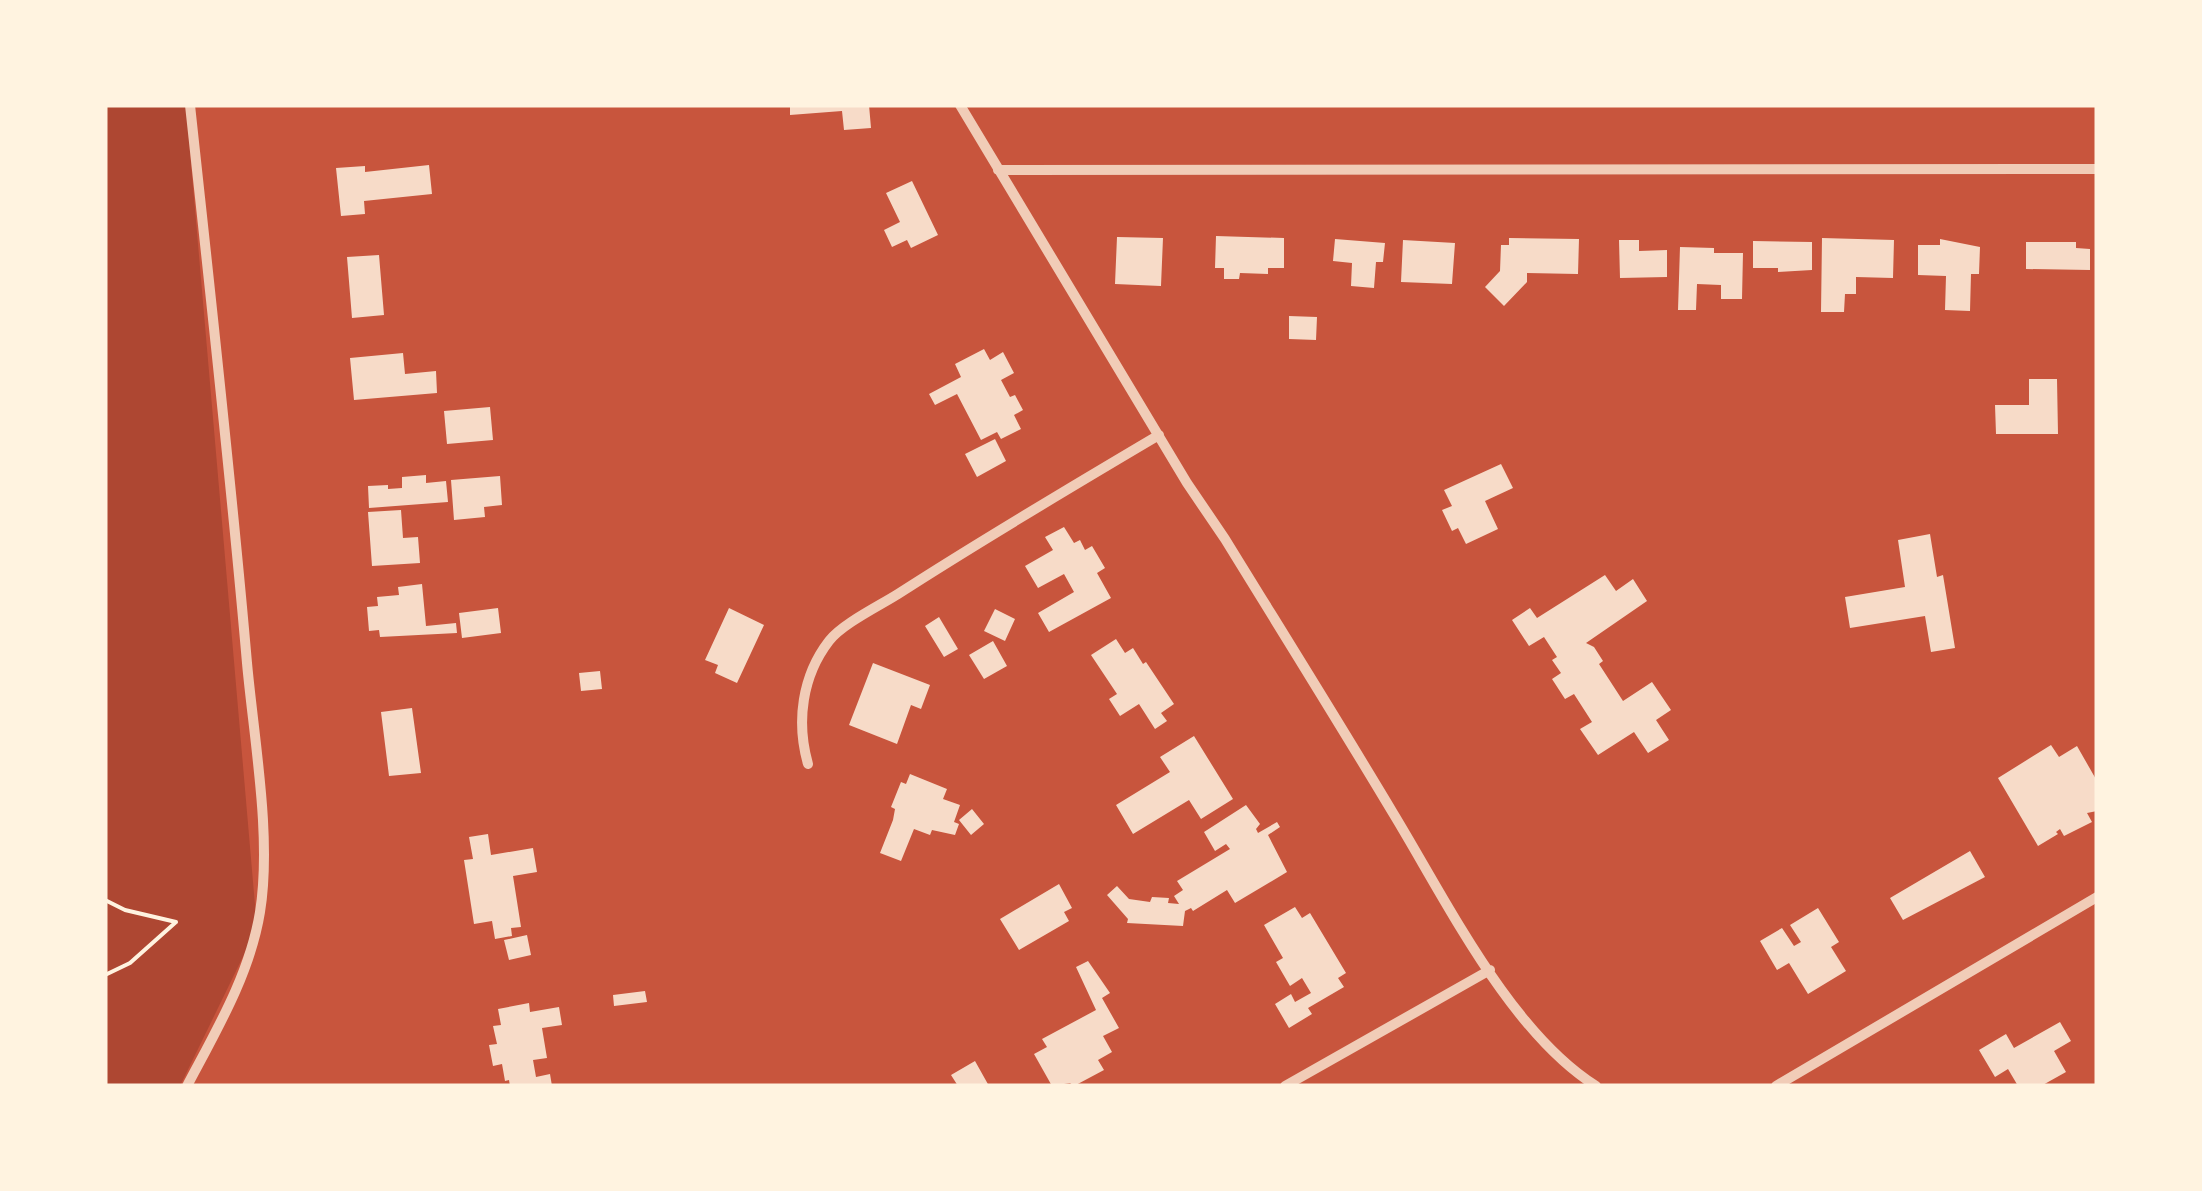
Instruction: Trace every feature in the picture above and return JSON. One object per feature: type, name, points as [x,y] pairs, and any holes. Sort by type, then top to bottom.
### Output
[{"type":"street","points":[[187,1086],[245,966],[263,890],[262,815],[190,105]]},
{"type":"street","points":[[960,105],[1490,970],[1544,1045],[1596,1086]]},
{"type":"street","points":[[998,170],[2097,169]]},
{"type":"street","points":[[808,764],[801,742],[804,690],[831,637],[1159,435]]},
{"type":"street","points":[[1776,1086],[2097,898]]},
{"type":"street","points":[[1285,1086],[1490,970]]},
{"type":"path","points":[[105,900],[124,910],[176,922],[130,963],[105,975]]},
{"type":"shaded area","points":[[105,105],[186,105],[257,928],[180,1086],[105,1086]]},
{"type":"building","points":[[790,105],[869,105],[871,128],[844,130],[842,111],[790,115]]},
{"type":"building","points":[[429,165],[432,194],[364,201],[365,214],[341,216],[336,168],[365,166],[365,172]]},
{"type":"building","points":[[912,181],[938,235],[911,248],[907,240],[892,247],[884,230],[900,222],[886,193]]},
{"type":"building","points":[[1216,236],[1284,238],[1284,268],[1268,268],[1268,274],[1240,273],[1239,279],[1224,279],[1224,268],[1215,268]]},
{"type":"building","points":[[1117,237],[1163,238],[1161,286],[1115,284]]},
{"type":"building","points":[[1509,238],[1579,239],[1578,274],[1527,273],[1527,282],[1504,306],[1485,287],[1500,271],[1501,245],[1509,245]]},
{"type":"building","points":[[1822,238],[1894,240],[1893,278],[1856,277],[1856,294],[1845,294],[1844,312],[1821,312]]},
{"type":"building","points":[[1335,239],[1385,243],[1383,262],[1376,262],[1374,288],[1351,286],[1352,263],[1333,261]]},
{"type":"building","points":[[1940,239],[1980,247],[1979,274],[1971,274],[1970,311],[1945,310],[1946,276],[1918,275],[1918,245],[1940,245]]},
{"type":"building","points":[[1403,240],[1455,243],[1452,284],[1401,282]]},
{"type":"building","points":[[1619,240],[1639,240],[1639,251],[1667,250],[1667,277],[1620,278]]},
{"type":"building","points":[[1753,241],[1812,242],[1812,270],[1778,272],[1778,268],[1753,268]]},
{"type":"building","points":[[2026,242],[2076,242],[2076,248],[2090,249],[2090,270],[2026,269]]},
{"type":"building","points":[[1680,247],[1743,253],[1742,299],[1721,299],[1721,285],[1697,284],[1696,310],[1678,310]]},
{"type":"building","points":[[379,255],[384,315],[352,318],[347,257]]},
{"type":"building","points":[[1289,316],[1317,317],[1316,340],[1289,339]]},
{"type":"building","points":[[984,349],[990,360],[1003,352],[1014,373],[1001,380],[1023,410],[1014,415],[1021,429],[1001,439],[997,432],[981,440],[957,394],[935,405],[929,394],[961,377],[955,364]]},
{"type":"building","points":[[403,353],[405,374],[436,371],[437,393],[354,400],[350,358]]},
{"type":"building","points":[[2029,379],[2057,379],[2058,434],[1996,434],[1995,405],[2029,405]]},
{"type":"building","points":[[490,407],[493,440],[447,444],[444,411]]},
{"type":"building","points":[[995,439],[1006,461],[977,477],[965,454]]},
{"type":"building","points":[[1501,464],[1513,488],[1485,501],[1498,529],[1466,544],[1458,528],[1452,531],[1442,510],[1452,506],[1444,490]]},
{"type":"building","points":[[426,475],[426,483],[446,481],[448,502],[369,508],[368,486],[402,488],[402,477]]},
{"type":"building","points":[[500,476],[502,505],[484,507],[485,517],[454,520],[451,480]]},
{"type":"building","points":[[401,510],[403,538],[418,537],[420,563],[372,566],[368,512]]},
{"type":"building","points":[[1064,527],[1074,543],[1080,540],[1085,550],[1092,546],[1105,568],[1097,573],[1111,598],[1049,632],[1038,613],[1074,592],[1064,574],[1038,588],[1025,566],[1053,550],[1045,537]]},
{"type":"building","points":[[1930,534],[1937,577],[1943,575],[1955,648],[1931,652],[1925,616],[1850,628],[1845,597],[1905,587],[1898,540]]},
{"type":"building","points":[[1605,575],[1616,591],[1633,579],[1647,601],[1586,643],[1594,647],[1603,661],[1599,664],[1623,701],[1652,682],[1671,710],[1656,720],[1669,740],[1648,753],[1634,732],[1598,755],[1580,729],[1592,722],[1574,694],[1565,699],[1552,679],[1561,673],[1552,660],[1557,657],[1544,637],[1529,646],[1512,620],[1530,608],[1537,618]]},
{"type":"building","points":[[422,584],[426,626],[456,623],[457,633],[380,637],[379,630],[369,631],[367,607],[378,606],[377,597],[399,595],[398,587]]},
{"type":"building","points":[[498,608],[501,633],[462,638],[459,613]]},
{"type":"building","points":[[729,608],[764,625],[737,683],[715,673],[718,665],[705,660]]},
{"type":"building","points":[[995,609],[1015,619],[1005,641],[984,631]]},
{"type":"building","points":[[939,617],[958,649],[944,657],[925,626]]},
{"type":"building","points":[[1116,639],[1125,653],[1133,648],[1143,664],[1146,662],[1174,704],[1161,713],[1167,721],[1155,729],[1139,704],[1120,716],[1109,699],[1117,694],[1091,655]]},
{"type":"building","points":[[993,641],[1007,666],[984,679],[969,655]]},
{"type":"building","points":[[873,663],[930,685],[921,709],[911,705],[897,744],[849,725]]},
{"type":"building","points":[[600,671],[602,689],[581,691],[579,673]]},
{"type":"building","points":[[412,708],[421,773],[389,776],[381,712]]},
{"type":"building","points":[[1194,736],[1233,799],[1201,819],[1189,800],[1133,834],[1116,805],[1170,772],[1160,757]]},
{"type":"building","points":[[2051,745],[2059,757],[2077,746],[2097,781],[2097,811],[2087,813],[2092,822],[2064,836],[2060,829],[2038,846],[1998,778]]},
{"type":"building","points":[[910,774],[947,789],[943,799],[960,805],[954,822],[959,824],[955,835],[932,830],[930,835],[914,829],[901,861],[880,853],[893,820],[895,809],[891,807],[901,782],[906,784]]},
{"type":"building","points":[[1246,805],[1260,824],[1258,833],[1277,822],[1280,827],[1268,835],[1287,872],[1235,903],[1227,890],[1193,911],[1185,911],[1183,926],[1127,923],[1128,919],[1107,895],[1117,886],[1129,899],[1150,902],[1152,897],[1169,898],[1168,903],[1179,904],[1174,896],[1183,890],[1177,881],[1230,849],[1226,844],[1215,851],[1204,832]]},
{"type":"building","points":[[972,809],[984,824],[971,835],[959,820]]},
{"type":"building","points":[[488,834],[491,855],[533,848],[537,872],[513,876],[521,927],[511,928],[512,936],[495,939],[492,921],[474,924],[464,860],[473,859],[469,837]]},
{"type":"building","points":[[1970,851],[1985,877],[1903,920],[1890,898]]},
{"type":"building","points":[[1059,884],[1072,908],[1064,912],[1069,921],[1019,950],[1000,919]]},
{"type":"building","points":[[1295,907],[1302,918],[1310,913],[1346,973],[1338,978],[1344,987],[1308,1008],[1312,1014],[1289,1028],[1275,1004],[1291,994],[1295,1002],[1311,993],[1302,978],[1290,986],[1276,962],[1283,958],[1264,925]]},
{"type":"building","points":[[1818,908],[1839,942],[1831,947],[1846,971],[1808,994],[1789,963],[1777,970],[1760,941],[1782,928],[1794,946],[1801,942],[1790,925]]},
{"type":"building","points":[[527,935],[531,955],[509,960],[504,940]]},
{"type":"building","points":[[1088,961],[1110,993],[1102,998],[1119,1028],[1103,1036],[1112,1052],[1098,1060],[1104,1070],[1074,1086],[1052,1086],[1034,1054],[1047,1047],[1042,1039],[1096,1010],[1076,967]]},
{"type":"building","points":[[645,991],[647,1002],[614,1006],[613,995]]},
{"type":"building","points":[[529,1003],[530,1012],[559,1007],[562,1025],[542,1028],[547,1058],[533,1060],[536,1077],[550,1074],[552,1086],[510,1086],[502,1064],[493,1066],[489,1045],[497,1044],[493,1026],[501,1025],[498,1009]]},
{"type":"building","points":[[2060,1022],[2071,1041],[2054,1051],[2066,1072],[2041,1086],[2018,1086],[2008,1069],[1995,1077],[1979,1050],[2006,1034],[2014,1048]]},
{"type":"building","points":[[975,1061],[989,1086],[958,1086],[951,1075]]}]
